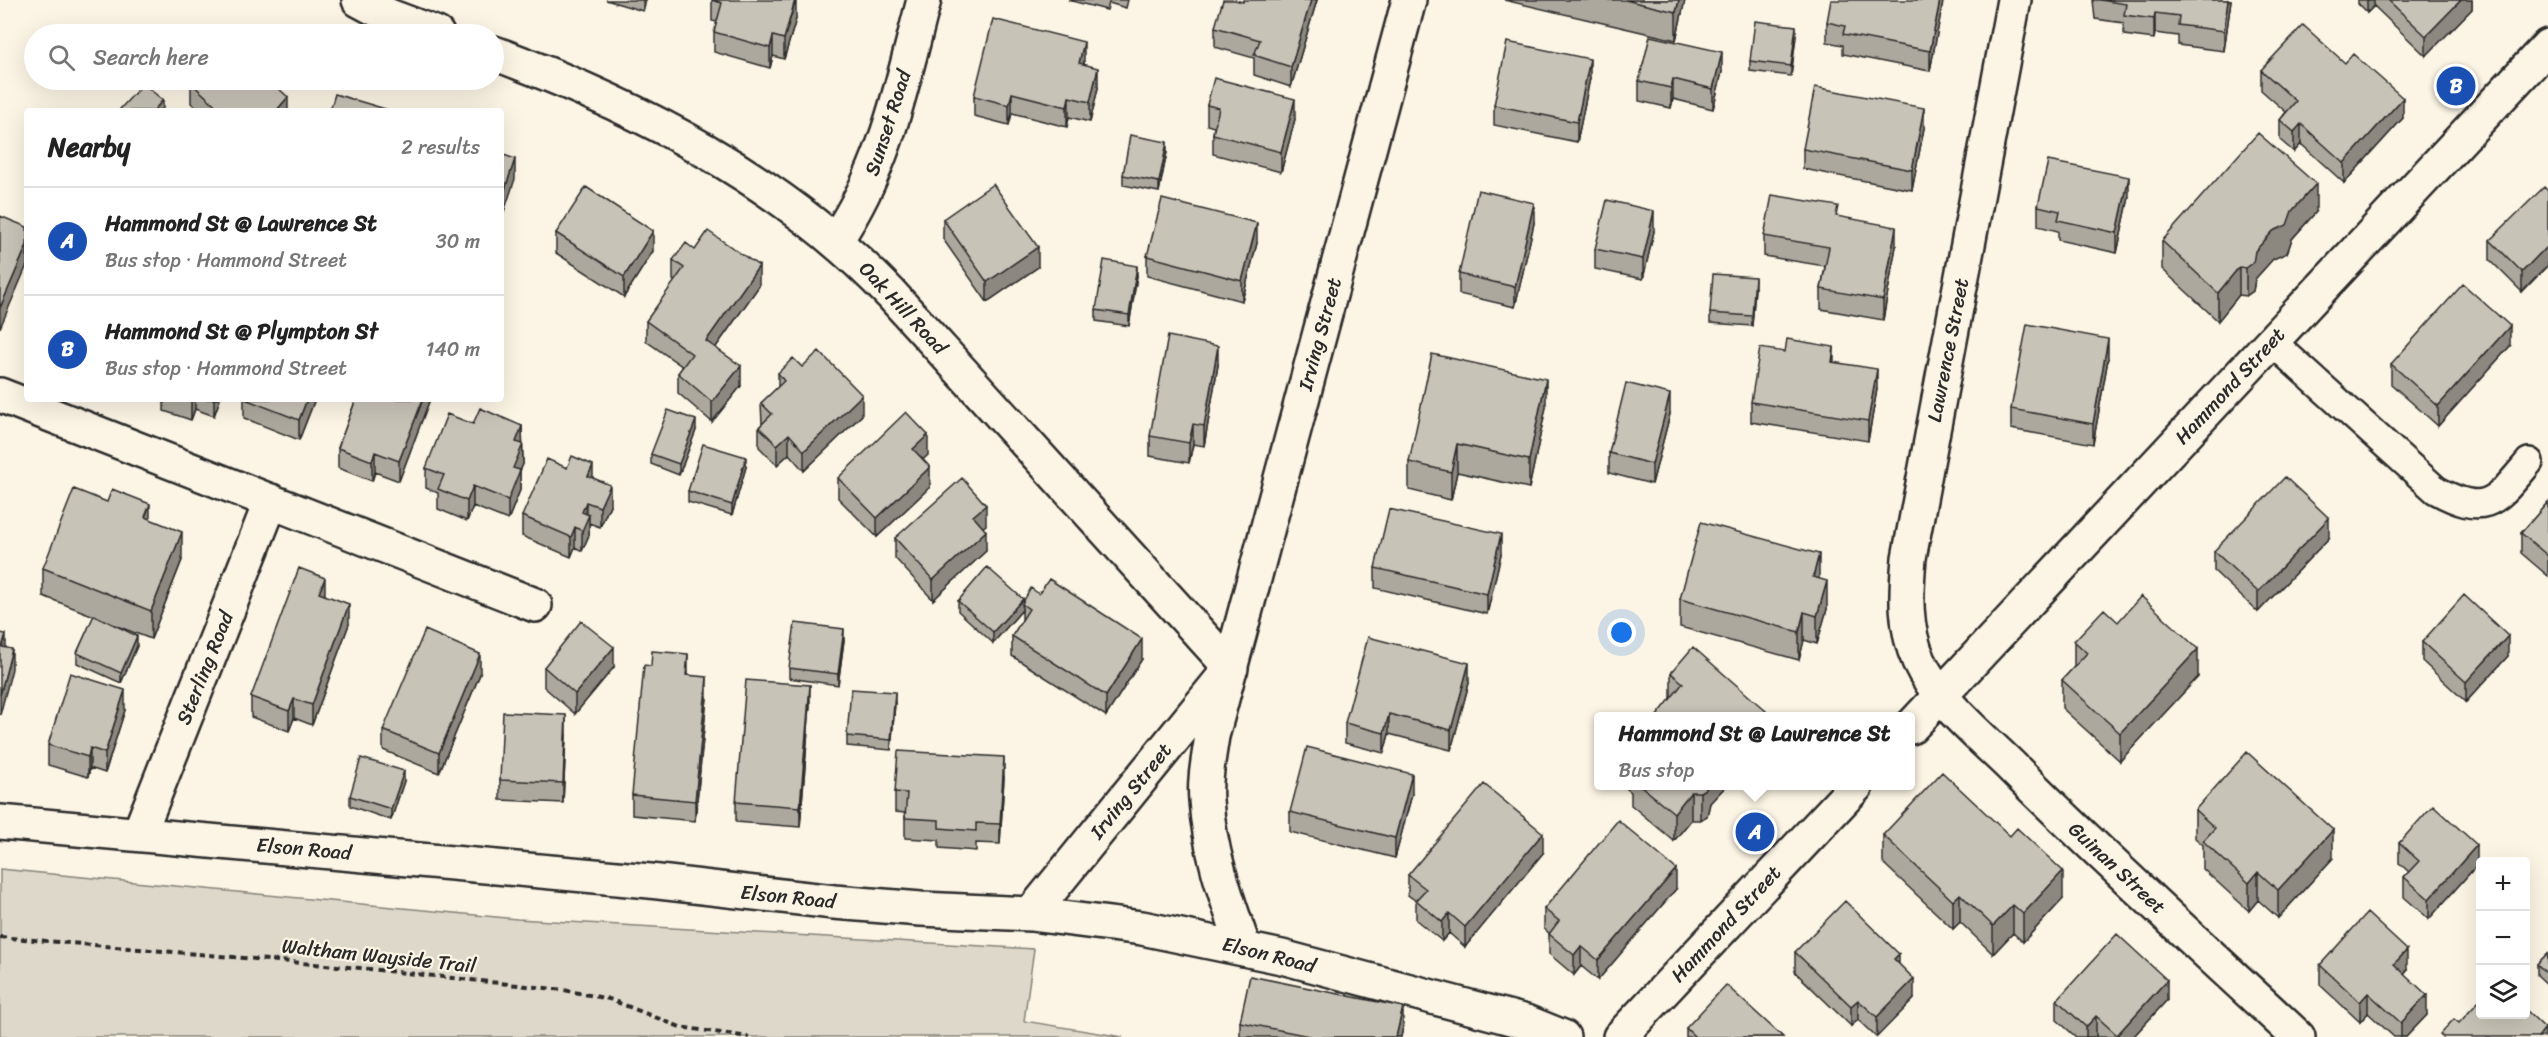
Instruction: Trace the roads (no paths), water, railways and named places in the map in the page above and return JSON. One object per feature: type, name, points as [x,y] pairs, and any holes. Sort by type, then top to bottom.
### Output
[{"type":"street","points":[[359,0],[410,24]]},
{"type":"street","name":"Sunset Road","points":[[836,240],[865,193],[881,153],[924,0]]},
{"type":"street","name":"Irving Street","points":[[1244,948],[1221,879],[1206,801],[1205,779],[1212,736],[1409,0]]},
{"type":"street","name":"Lawrence Street","points":[[1941,695],[1918,660],[1910,632],[1906,612],[1909,558],[2014,0]]},
{"type":"street","name":"Hammond Street","points":[[1915,722],[2548,46]]},
{"type":"street","name":"Oak Hill Road","points":[[504,57],[626,108],[691,142],[795,208],[836,240],[891,294],[1231,668]]},
{"type":"street","points":[[0,395],[535,605]]},
{"type":"street","name":"Sterling Road","points":[[139,834],[271,501]]},
{"type":"street","name":"Irving Street","points":[[1031,914],[1231,668]]},
{"type":"street","name":"Guinan Street","points":[[1941,695],[2086,840],[2298,1037]]},
{"type":"street","name":"Hammond Street","points":[[1621,1037],[1852,790]]},
{"type":"street","name":"Elson Road","points":[[0,822],[650,881],[834,902],[1031,914],[1142,928],[1244,948],[1526,1022],[1563,1037]]},
{"type":"lane","points":[[2271,341],[2436,490],[2459,502],[2482,504],[2501,495],[2529,462]]},
{"type":"place","name":"Hammond St @ Plympton St","points":[[2456,86]]},
{"type":"place","name":"Hammond St @ Lawrence St","points":[[1755,832]]}]
